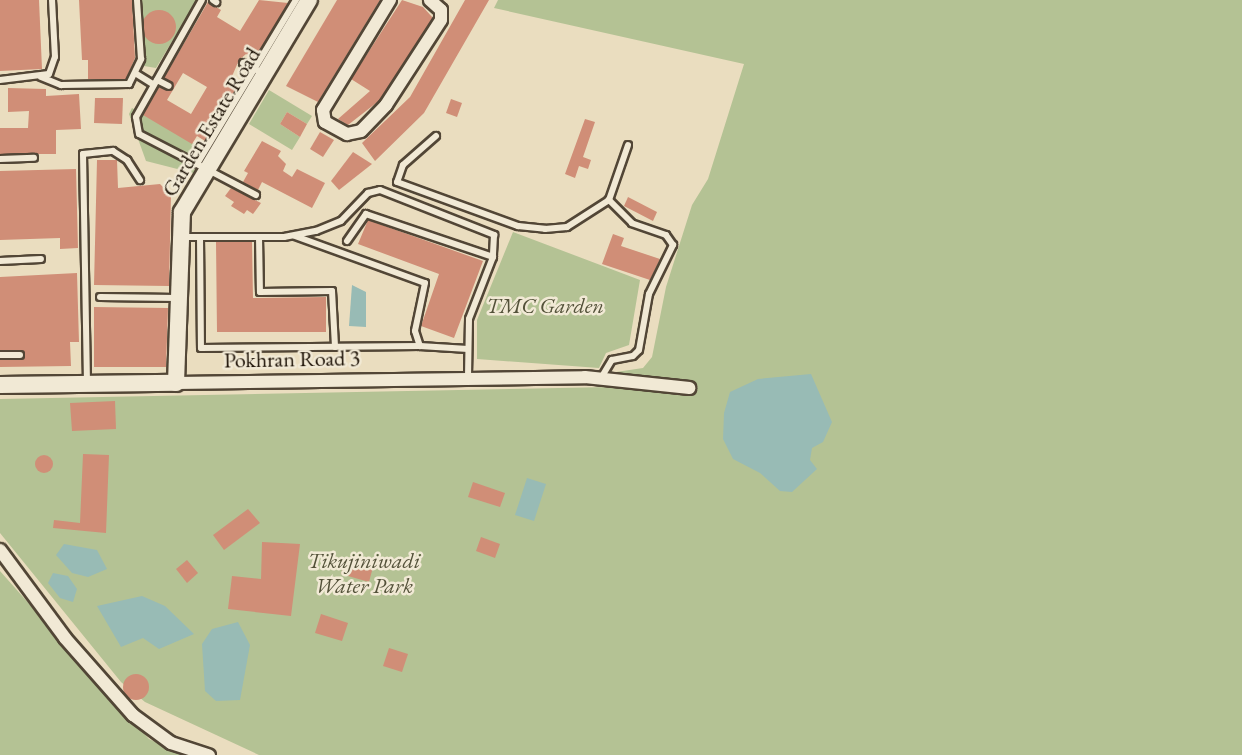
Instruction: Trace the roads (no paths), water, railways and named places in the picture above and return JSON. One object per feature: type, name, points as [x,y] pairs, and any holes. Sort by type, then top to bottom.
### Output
[{"type":"street","name":"Garden Estate Road","points":[[176,383],[182,212],[202,167],[260,72],[309,0]]},
{"type":"street","points":[[390,0],[323,110],[325,122],[347,134],[361,131],[386,105],[441,20],[441,10],[430,0]]},
{"type":"street","name":"Pokhran Road 3","points":[[0,385],[468,380],[585,376],[689,388]]},
{"type":"street","points":[[0,550],[64,638],[133,715],[171,743],[209,755]]},
{"type":"lane","points":[[40,78],[49,74],[55,57],[52,0]]},
{"type":"lane","points":[[0,80],[40,78],[62,85],[117,86],[129,84],[141,59],[137,0]]},
{"type":"lane","points":[[202,0],[136,117],[139,134],[256,195]]},
{"type":"lane","points":[[243,63],[260,72],[296,0]]},
{"type":"lane","points":[[135,73],[169,86]]},
{"type":"lane","points":[[436,136],[403,165],[397,182],[518,226],[545,230],[567,227],[609,200],[628,145]]},
{"type":"lane","points":[[87,384],[83,154],[113,151],[128,159],[140,180]]},
{"type":"lane","points":[[0,159],[34,158]]},
{"type":"lane","points":[[180,237],[293,236],[329,227],[368,193],[380,189],[494,235],[493,257],[469,319],[468,380]]},
{"type":"lane","points":[[600,378],[612,360],[633,356],[639,350],[649,294],[673,245],[666,235],[632,223],[609,200]]},
{"type":"lane","points":[[347,241],[366,214],[493,257]]},
{"type":"lane","points":[[293,236],[425,283],[415,331],[420,346]]},
{"type":"lane","points":[[200,237],[201,348],[420,346],[468,350]]},
{"type":"lane","points":[[259,237],[260,292],[332,291],[335,347]]},
{"type":"lane","points":[[0,261],[41,260]]},
{"type":"lane","points":[[100,297],[178,297]]},
{"type":"lane","points":[[0,355],[20,355]]},
{"type":"water","points":[[352,285],[366,292],[366,327],[349,326]]},
{"type":"water","points":[[811,374],[832,422],[823,442],[812,448],[810,460],[817,469],[792,492],[780,491],[760,473],[733,459],[723,439],[724,413],[730,392],[758,379]]},
{"type":"water","points":[[527,478],[546,484],[534,521],[515,515]]},
{"type":"water","points":[[64,544],[97,550],[107,569],[88,577],[72,573],[56,555]]},
{"type":"water","points":[[53,573],[68,576],[77,589],[73,602],[60,598],[48,583]]},
{"type":"water","points":[[142,596],[165,606],[194,634],[159,649],[143,638],[121,647],[97,606]]},
{"type":"water","points":[[238,622],[250,645],[240,700],[216,701],[205,691],[202,644],[212,629]]},
{"type":"park label","name":"TMC Garden","points":[[545,306]]},
{"type":"park label","name":"Tikujiniwadi Water Park","points":[[364,572]]}]
